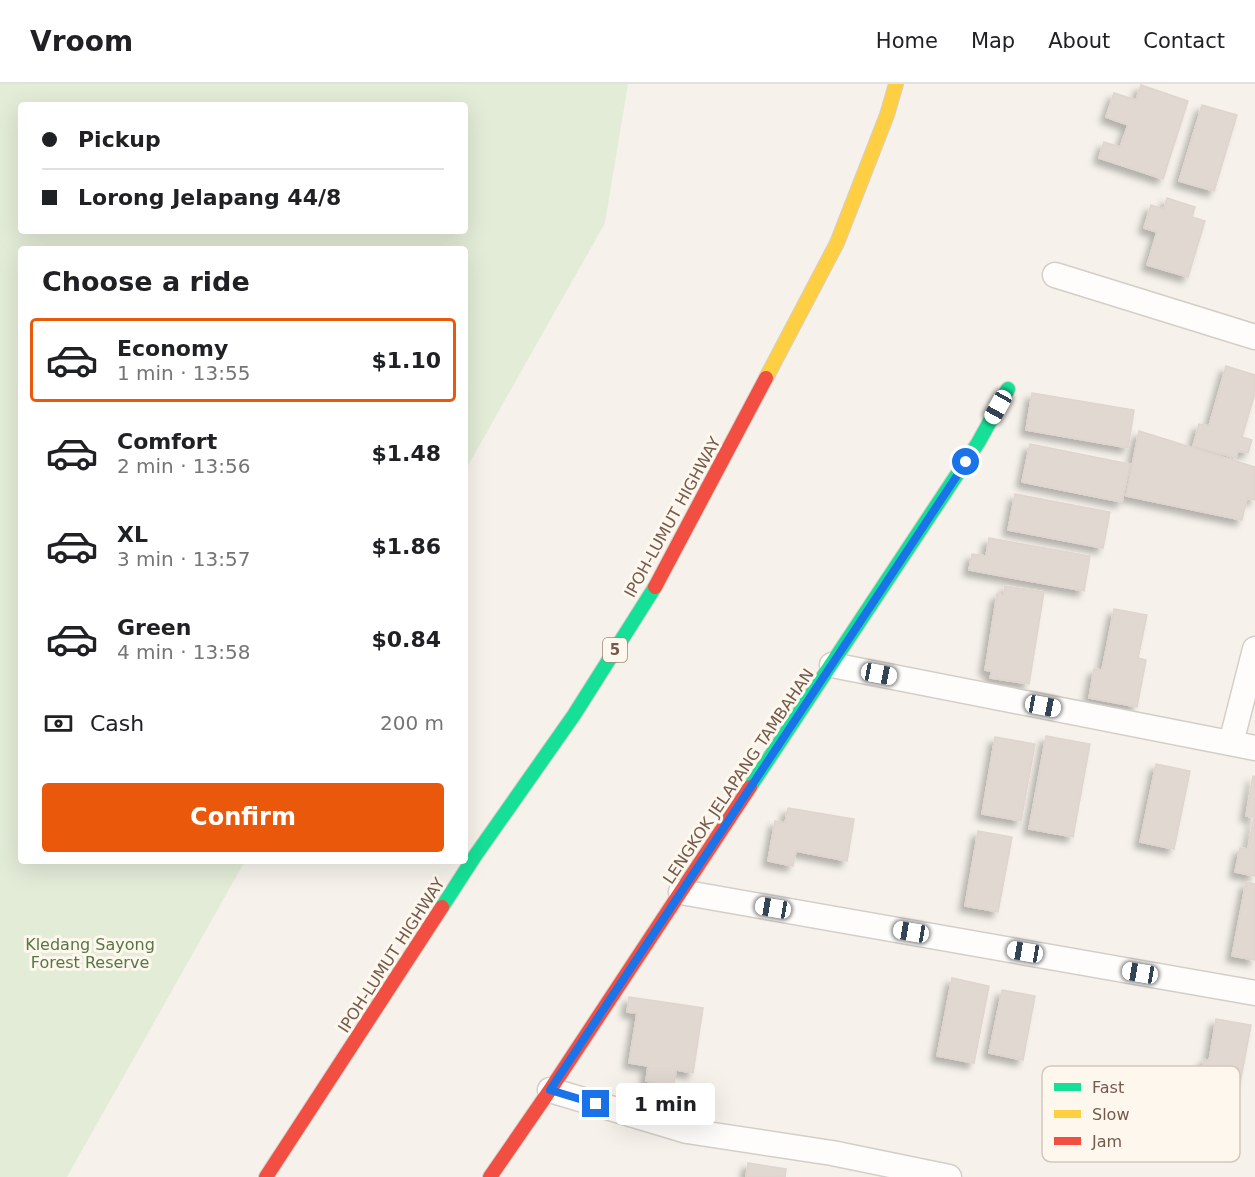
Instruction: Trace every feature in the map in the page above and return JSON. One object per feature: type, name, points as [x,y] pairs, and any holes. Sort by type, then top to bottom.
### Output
[{"type":"main road","name":"IPOH-LUMUT HIGHWAY","points":[[266,1177],[475,856],[574,715],[665,570],[837,243],[887,115],[896,84]]},
{"type":"main road","name":"LENGKOK JELAPANG TAMBAHAN","points":[[490,1177],[978,443],[1008,389]]},
{"type":"street","points":[[1055,275],[1255,337]]},
{"type":"street","points":[[1231,743],[1255,649]]},
{"type":"street","points":[[832,665],[1255,748]]},
{"type":"street","points":[[681,892],[1255,993]]},
{"type":"street","points":[[550,1090],[687,1131],[832,1153],[949,1177]]},
{"type":"green space","name":"Kledang Sayong Forest Reserve","points":[[0,84],[628,84],[605,223],[468,466],[468,246],[18,246],[18,864],[243,864],[67,1177],[0,1177]]},
{"type":"building","points":[[1141,85],[1188,101],[1163,179],[1099,158],[1104,142],[1120,147],[1128,125],[1106,117],[1114,93],[1136,100]]},
{"type":"building","points":[[1202,105],[1237,115],[1214,191],[1179,181]]},
{"type":"building","points":[[1167,198],[1195,207],[1192,217],[1205,221],[1188,277],[1147,265],[1157,232],[1144,228],[1151,205],[1164,209]]},
{"type":"building","points":[[1226,366],[1255,375],[1255,393],[1242,437],[1252,440],[1248,453],[1238,451],[1236,458],[1193,446],[1199,424],[1209,426]]},
{"type":"building","points":[[1032,393],[1134,410],[1128,448],[1026,430]]},
{"type":"building","points":[[1139,431],[1255,467],[1255,500],[1247,498],[1242,520],[1126,496]]},
{"type":"building","points":[[1030,444],[1130,464],[1122,502],[1022,482]]},
{"type":"building","points":[[1015,494],[1110,512],[1103,548],[1008,530]]},
{"type":"building","points":[[989,538],[1090,556],[1084,591],[969,570],[972,554],[986,556]]},
{"type":"building","points":[[1005,586],[1044,592],[1029,684],[990,678],[992,671],[985,670],[997,594],[1004,595]]},
{"type":"building","points":[[1114,609],[1147,615],[1138,658],[1146,660],[1137,707],[1089,698],[1094,669],[1102,670]]},
{"type":"building","points":[[1046,736],[1090,744],[1073,837],[1029,829]]},
{"type":"building","points":[[995,737],[1035,744],[1021,821],[982,814]]},
{"type":"building","points":[[1156,764],[1190,771],[1174,849],[1140,842]]},
{"type":"building","points":[[1253,776],[1255,777],[1255,876],[1235,872],[1240,848],[1248,849],[1254,817],[1246,816]]},
{"type":"building","points":[[788,808],[854,819],[847,861],[796,851],[793,866],[768,861],[775,821],[785,823]]},
{"type":"building","points":[[978,831],[1012,837],[998,912],[965,906]]},
{"type":"building","points":[[1246,882],[1255,884],[1255,960],[1232,956]]},
{"type":"building","points":[[952,978],[989,986],[974,1063],[937,1056]]},
{"type":"building","points":[[1002,990],[1035,996],[1023,1060],[989,1053]]},
{"type":"building","points":[[629,997],[703,1008],[693,1073],[676,1070],[674,1085],[646,1081],[648,1066],[629,1063],[637,1013],[627,1012]]},
{"type":"building","points":[[1216,1019],[1251,1025],[1240,1083],[1240,1066],[1203,1066],[1204,1059],[1209,1061]]},
{"type":"building","points":[[748,1163],[786,1169],[785,1177],[746,1177]]},
{"type":"traffic: fast","points":[[750,787],[978,443],[1008,389]]},
{"type":"traffic: fast","points":[[442,907],[574,715],[655,587]]},
{"type":"traffic: slow","points":[[766,378],[837,243],[887,115],[896,84]]},
{"type":"traffic: jam","points":[[655,587],[766,378]]},
{"type":"traffic: jam","points":[[490,1177],[750,787]]},
{"type":"traffic: jam","points":[[266,1177],[442,907]]},
{"type":"route","points":[[596,1104],[550,1090],[966,462]]}]
